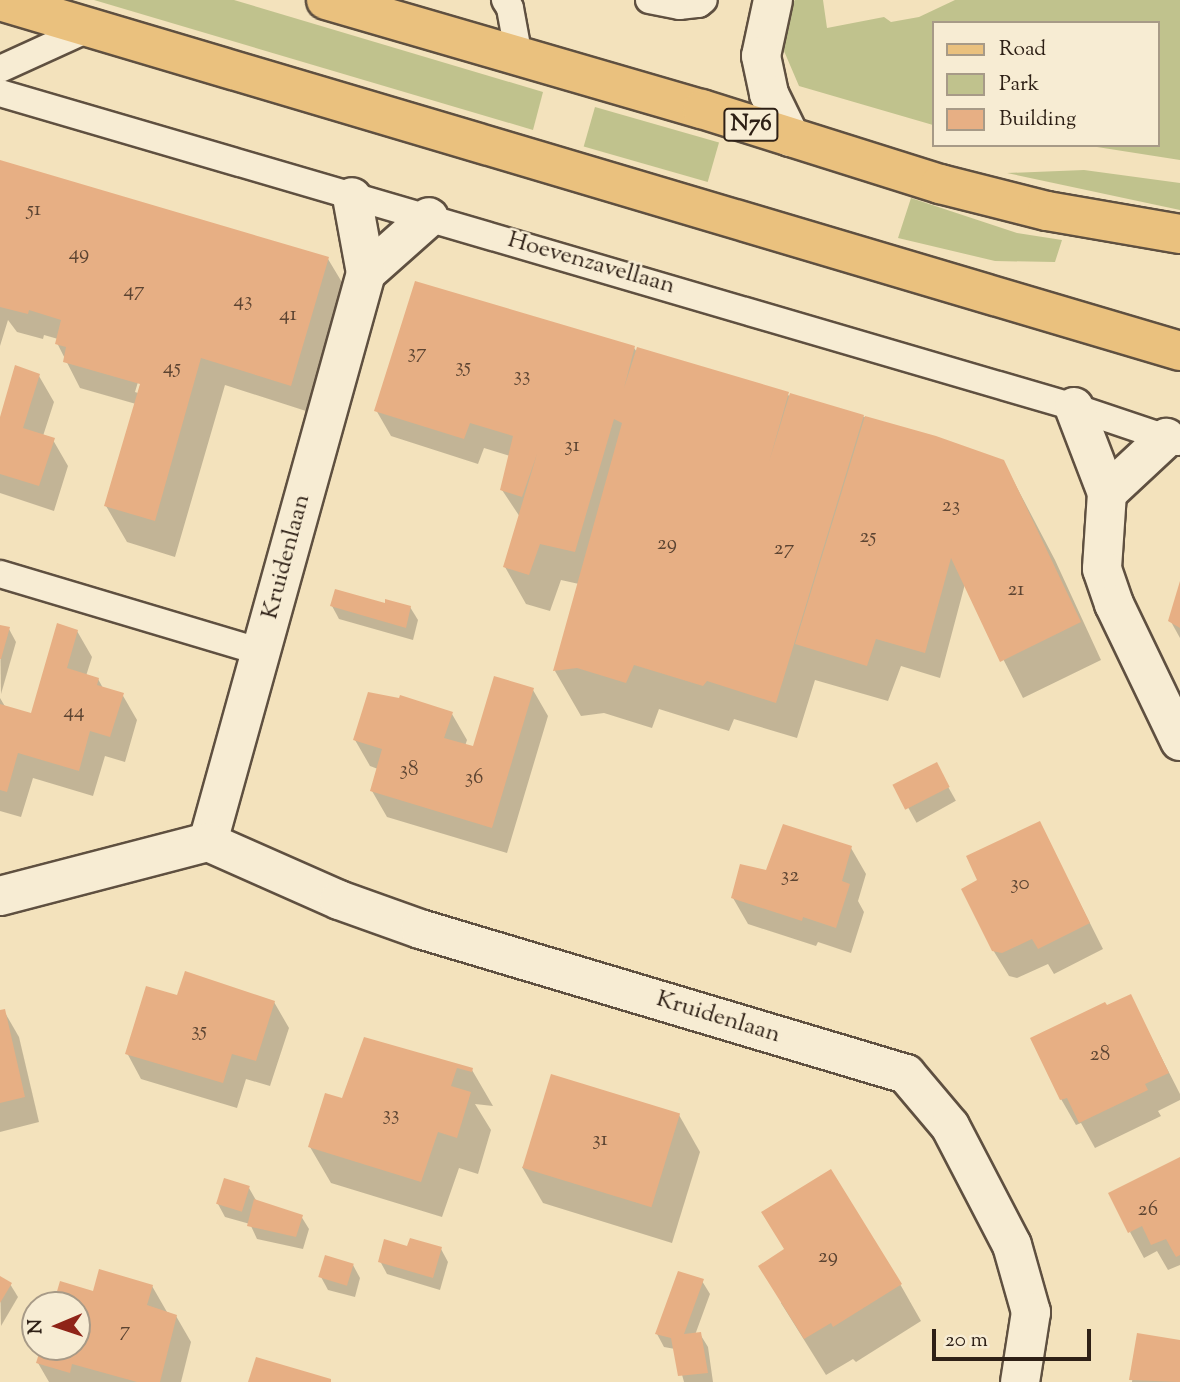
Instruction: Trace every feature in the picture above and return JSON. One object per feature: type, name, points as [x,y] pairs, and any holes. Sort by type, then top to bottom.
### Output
[{"type":"main road","name":"N76","points":[[326,0],[940,184],[1047,211],[1180,234]]},
{"type":"main road","points":[[0,1],[1180,351]]},
{"type":"street","points":[[773,0],[761,56],[769,94],[790,137]]},
{"type":"street","name":"Kruidenlaan","points":[[352,197],[366,273],[208,842],[340,900],[420,929],[906,1074],[950,1126],[1012,1245],[1031,1312],[1020,1382]]},
{"type":"street","points":[[366,273],[429,217]]},
{"type":"street","points":[[1074,407],[1107,493],[1102,569],[1114,604],[1180,741]]},
{"type":"street","points":[[1107,493],[1175,435]]},
{"type":"street","points":[[0,896],[208,842]]},
{"type":"lane","points":[[505,0],[510,8],[519,57]]},
{"type":"lane","points":[[649,0],[679,6],[699,4],[704,0]]},
{"type":"lane","points":[[0,69],[90,28]]},
{"type":"lane","name":"Hoevenzavellaan","points":[[0,93],[1175,435]]},
{"type":"lane","points":[[0,574],[261,652]]},
{"type":"green space","points":[[94,0],[234,0],[543,92],[533,130]]},
{"type":"green space","points":[[795,0],[823,0],[827,28],[884,17],[891,22],[919,17],[955,0],[1180,0],[1180,160],[1097,147],[1159,147],[1159,21],[932,21],[932,125],[799,86],[784,51],[784,29],[789,6]]},
{"type":"green space","points":[[595,107],[719,143],[708,182],[584,146]]},
{"type":"green space","points":[[1084,170],[1180,183],[1180,210],[1007,173]]},
{"type":"green space","points":[[911,198],[1017,233],[1062,240],[1055,262],[995,261],[898,238]]},
{"type":"building","points":[[0,160],[329,257],[291,386],[201,358],[155,521],[104,506],[140,384],[63,362],[66,347],[55,344],[61,320],[29,310],[28,314],[0,307]]},
{"type":"building","points":[[415,281],[635,346],[624,388],[637,347],[789,392],[769,462],[790,393],[864,415],[776,703],[707,681],[703,686],[634,665],[626,683],[577,668],[553,671],[622,423],[614,419],[575,552],[540,544],[529,575],[503,567],[537,454],[522,497],[500,490],[513,436],[470,423],[464,439],[374,411]]},
{"type":"building","points":[[15,365],[40,374],[23,428],[55,438],[39,486],[0,474],[0,417]]},
{"type":"building","points":[[865,416],[936,436],[1004,460],[1081,622],[1000,662],[951,558],[925,653],[876,639],[867,666],[795,644]]},
{"type":"building","points":[[1180,581],[1180,628],[1168,621]]},
{"type":"building","points":[[335,589],[385,603],[385,599],[411,606],[406,628],[330,606]]},
{"type":"building","points":[[57,623],[78,630],[67,668],[99,678],[97,685],[124,693],[110,737],[90,731],[79,771],[18,753],[7,792],[0,790],[0,704],[31,713]]},
{"type":"building","points":[[0,625],[10,627],[1,659],[0,659]]},
{"type":"building","points":[[494,676],[534,688],[492,828],[370,791],[382,749],[353,740],[368,692],[399,698],[400,695],[453,712],[444,738],[473,746]]},
{"type":"building","points":[[937,762],[950,787],[905,810],[892,785]]},
{"type":"building","points":[[1040,821],[1090,923],[1038,949],[1032,939],[1002,953],[992,951],[961,889],[977,880],[966,856]]},
{"type":"building","points":[[783,824],[852,846],[842,881],[850,884],[836,928],[803,917],[802,921],[731,898],[740,864],[766,870]]},
{"type":"building","points":[[185,971],[275,1001],[256,1061],[232,1054],[223,1083],[125,1054],[146,986],[177,995]]},
{"type":"building","points":[[1131,994],[1169,1073],[1145,1084],[1148,1090],[1079,1123],[1067,1098],[1060,1100],[1030,1038],[1105,1002],[1107,1005]]},
{"type":"building","points":[[5,1009],[25,1097],[0,1103],[0,1010]]},
{"type":"building","points":[[364,1037],[473,1068],[472,1072],[457,1068],[451,1086],[471,1092],[457,1138],[438,1132],[421,1182],[308,1147],[325,1093],[342,1098]]},
{"type":"building","points":[[551,1074],[680,1113],[651,1207],[522,1168]]},
{"type":"building","points":[[1180,1157],[1180,1255],[1176,1257],[1166,1239],[1151,1245],[1142,1226],[1128,1233],[1108,1193]]},
{"type":"building","points":[[831,1169],[902,1284],[833,1327],[831,1323],[804,1339],[758,1266],[784,1249],[761,1212]]},
{"type":"building","points":[[224,1178],[250,1186],[242,1212],[216,1204]]},
{"type":"building","points":[[254,1199],[303,1215],[296,1237],[247,1226]]},
{"type":"building","points":[[410,1238],[442,1247],[433,1278],[378,1262],[384,1239],[407,1246]]},
{"type":"building","points":[[325,1255],[354,1264],[347,1286],[318,1277]]},
{"type":"building","points":[[99,1269],[153,1285],[147,1305],[177,1315],[160,1382],[137,1382],[72,1364],[70,1373],[36,1363],[91,1361],[91,1291],[57,1291],[60,1281],[93,1291]]},
{"type":"building","points":[[678,1271],[704,1279],[684,1334],[701,1332],[708,1373],[678,1376],[671,1338],[655,1334]]},
{"type":"building","points":[[0,1276],[12,1283],[0,1303]]},
{"type":"building","points":[[1137,1333],[1180,1340],[1180,1382],[1129,1380]]},
{"type":"building","points":[[256,1357],[331,1379],[331,1382],[248,1382]]}]
